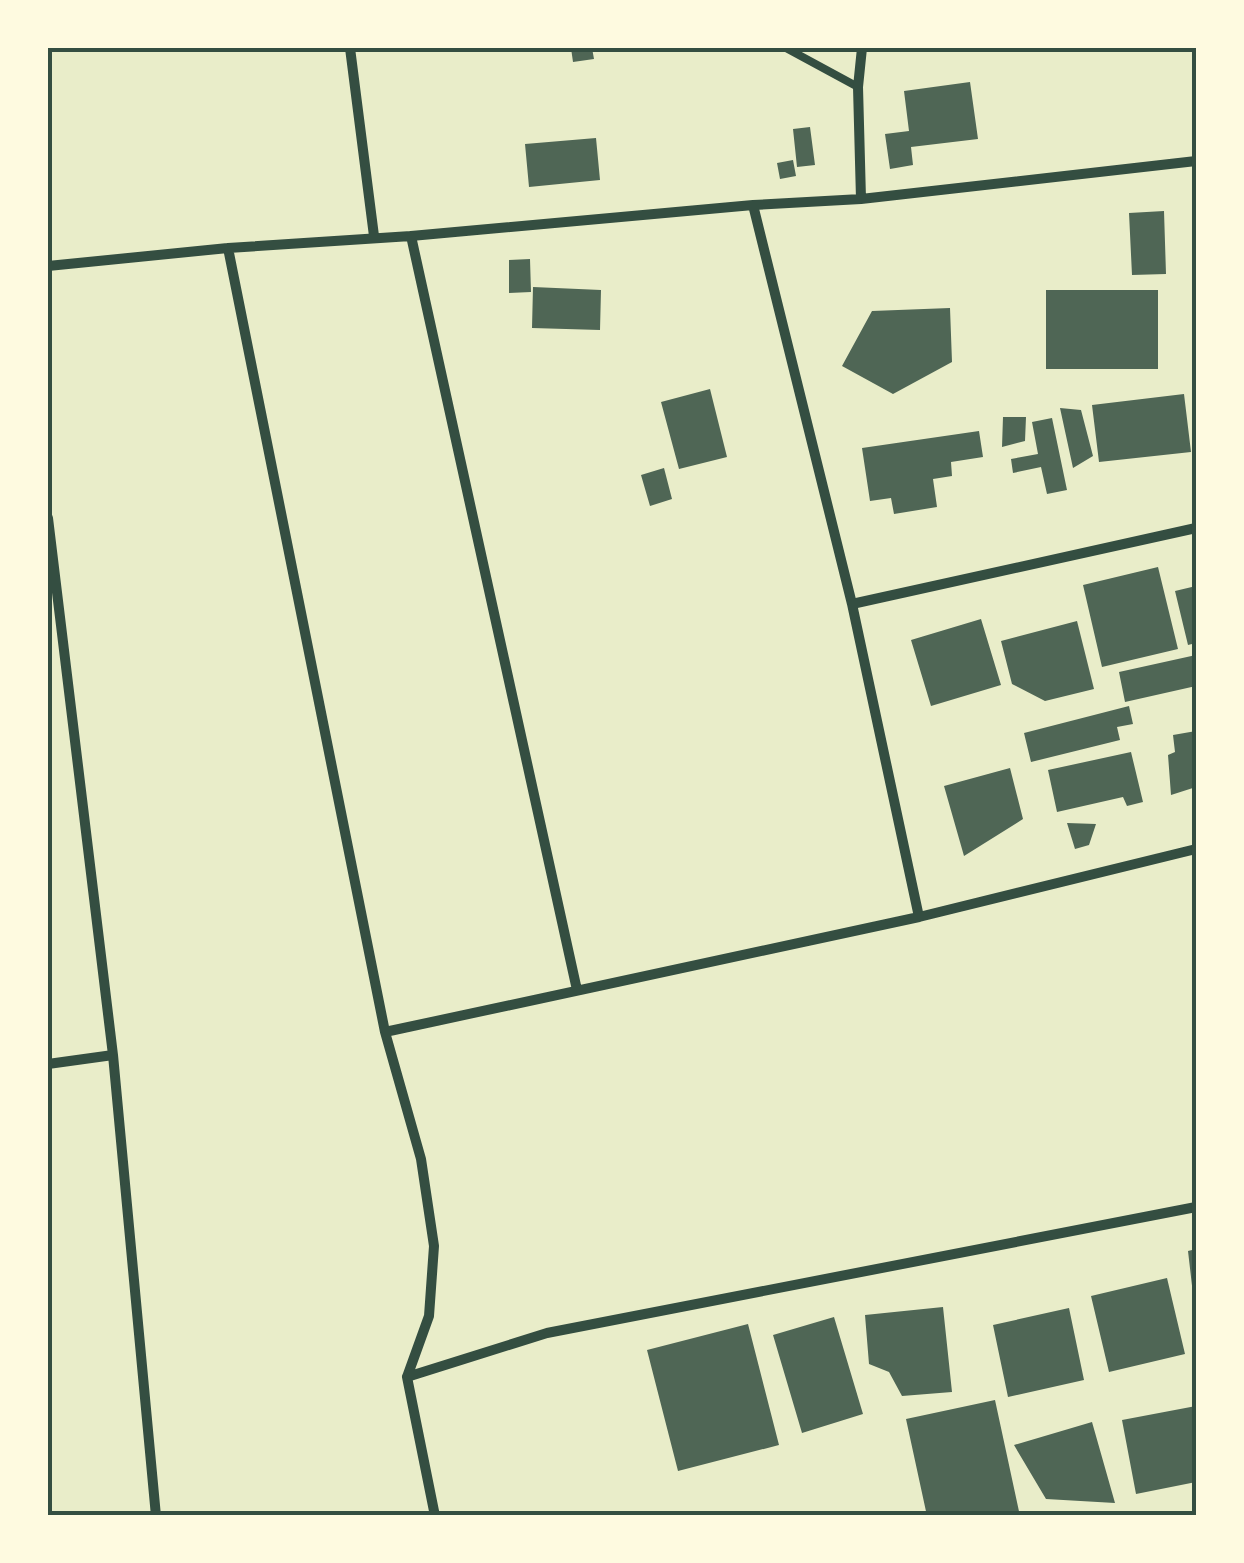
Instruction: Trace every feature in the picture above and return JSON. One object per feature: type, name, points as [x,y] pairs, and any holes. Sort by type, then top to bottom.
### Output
[{"type":"street","points":[[350,48],[374,236]]},
{"type":"street","points":[[861,198],[858,87],[862,48]]},
{"type":"street","points":[[48,266],[753,204],[861,198],[1196,161]]},
{"type":"street","points":[[753,204],[852,604],[919,917]]},
{"type":"street","points":[[411,236],[577,990]]},
{"type":"street","points":[[228,248],[386,1032],[421,1159],[434,1246],[429,1316],[407,1377],[435,1516]]},
{"type":"street","points":[[48,518],[51,576],[112,1054],[156,1516]]},
{"type":"street","points":[[852,604],[1196,528]]},
{"type":"street","points":[[386,1032],[919,917],[1196,849]]},
{"type":"street","points":[[48,1064],[112,1054]]},
{"type":"street","points":[[407,1377],[546,1333],[1196,1206]]},
{"type":"lane","points":[[786,48],[799,51],[858,87]]},
{"type":"building","points":[[571,48],[592,48],[594,59],[573,62]]},
{"type":"building","points":[[970,82],[978,139],[911,147],[913,165],[890,169],[885,134],[909,131],[904,91]]},
{"type":"building","points":[[810,127],[815,165],[797,167],[793,129]]},
{"type":"building","points":[[596,138],[600,180],[529,187],[525,144]]},
{"type":"building","points":[[793,160],[796,176],[780,179],[777,163]]},
{"type":"building","points":[[1164,211],[1166,274],[1132,275],[1129,213]]},
{"type":"building","points":[[530,259],[531,292],[509,293],[509,260]]},
{"type":"building","points":[[533,287],[601,290],[600,330],[532,328]]},
{"type":"building","points":[[1046,290],[1158,290],[1158,369],[1046,369]]},
{"type":"building","points":[[950,308],[952,362],[893,394],[842,366],[872,311]]},
{"type":"building","points":[[710,389],[727,457],[679,469],[661,402]]},
{"type":"building","points":[[1184,394],[1191,452],[1099,462],[1092,405]]},
{"type":"building","points":[[1060,408],[1081,410],[1093,456],[1073,468]]},
{"type":"building","points":[[1003,417],[1026,417],[1025,441],[1002,447]]},
{"type":"building","points":[[1052,418],[1067,490],[1047,494],[1041,467],[1013,473],[1011,459],[1038,454],[1032,422]]},
{"type":"building","points":[[979,431],[983,457],[951,462],[952,476],[933,479],[937,507],[894,514],[891,498],[870,501],[862,448]]},
{"type":"building","points":[[664,468],[672,499],[650,506],[641,475]]},
{"type":"building","points":[[1158,567],[1178,649],[1102,667],[1083,585]]},
{"type":"building","points":[[1196,586],[1196,643],[1188,645],[1175,591]]},
{"type":"building","points":[[981,619],[1001,685],[931,706],[911,640]]},
{"type":"building","points":[[1077,621],[1094,689],[1045,701],[1012,684],[1001,641]]},
{"type":"building","points":[[1196,655],[1196,686],[1125,702],[1119,672]]},
{"type":"building","points":[[1129,706],[1133,724],[1117,727],[1120,740],[1031,762],[1024,733]]},
{"type":"building","points":[[1196,731],[1196,787],[1171,795],[1168,755],[1175,752],[1173,735]]},
{"type":"building","points":[[1131,752],[1143,802],[1127,806],[1123,797],[1057,812],[1048,770]]},
{"type":"building","points":[[1010,768],[1023,819],[964,856],[944,786]]},
{"type":"building","points":[[1067,823],[1096,824],[1089,845],[1075,849]]},
{"type":"building","points":[[1196,1249],[1196,1303],[1194,1303],[1188,1251]]},
{"type":"building","points":[[1167,1278],[1185,1354],[1109,1372],[1091,1296]]},
{"type":"building","points":[[943,1307],[952,1392],[902,1396],[889,1372],[869,1364],[865,1315]]},
{"type":"building","points":[[1069,1308],[1084,1380],[1008,1397],[993,1325]]},
{"type":"building","points":[[834,1317],[863,1414],[802,1433],[773,1335]]},
{"type":"building","points":[[748,1324],[779,1445],[678,1471],[647,1350]]},
{"type":"building","points":[[995,1400],[1020,1516],[927,1516],[906,1419]]},
{"type":"building","points":[[1196,1406],[1196,1482],[1136,1494],[1122,1420]]},
{"type":"building","points":[[1092,1422],[1115,1503],[1046,1499],[1014,1445]]}]
